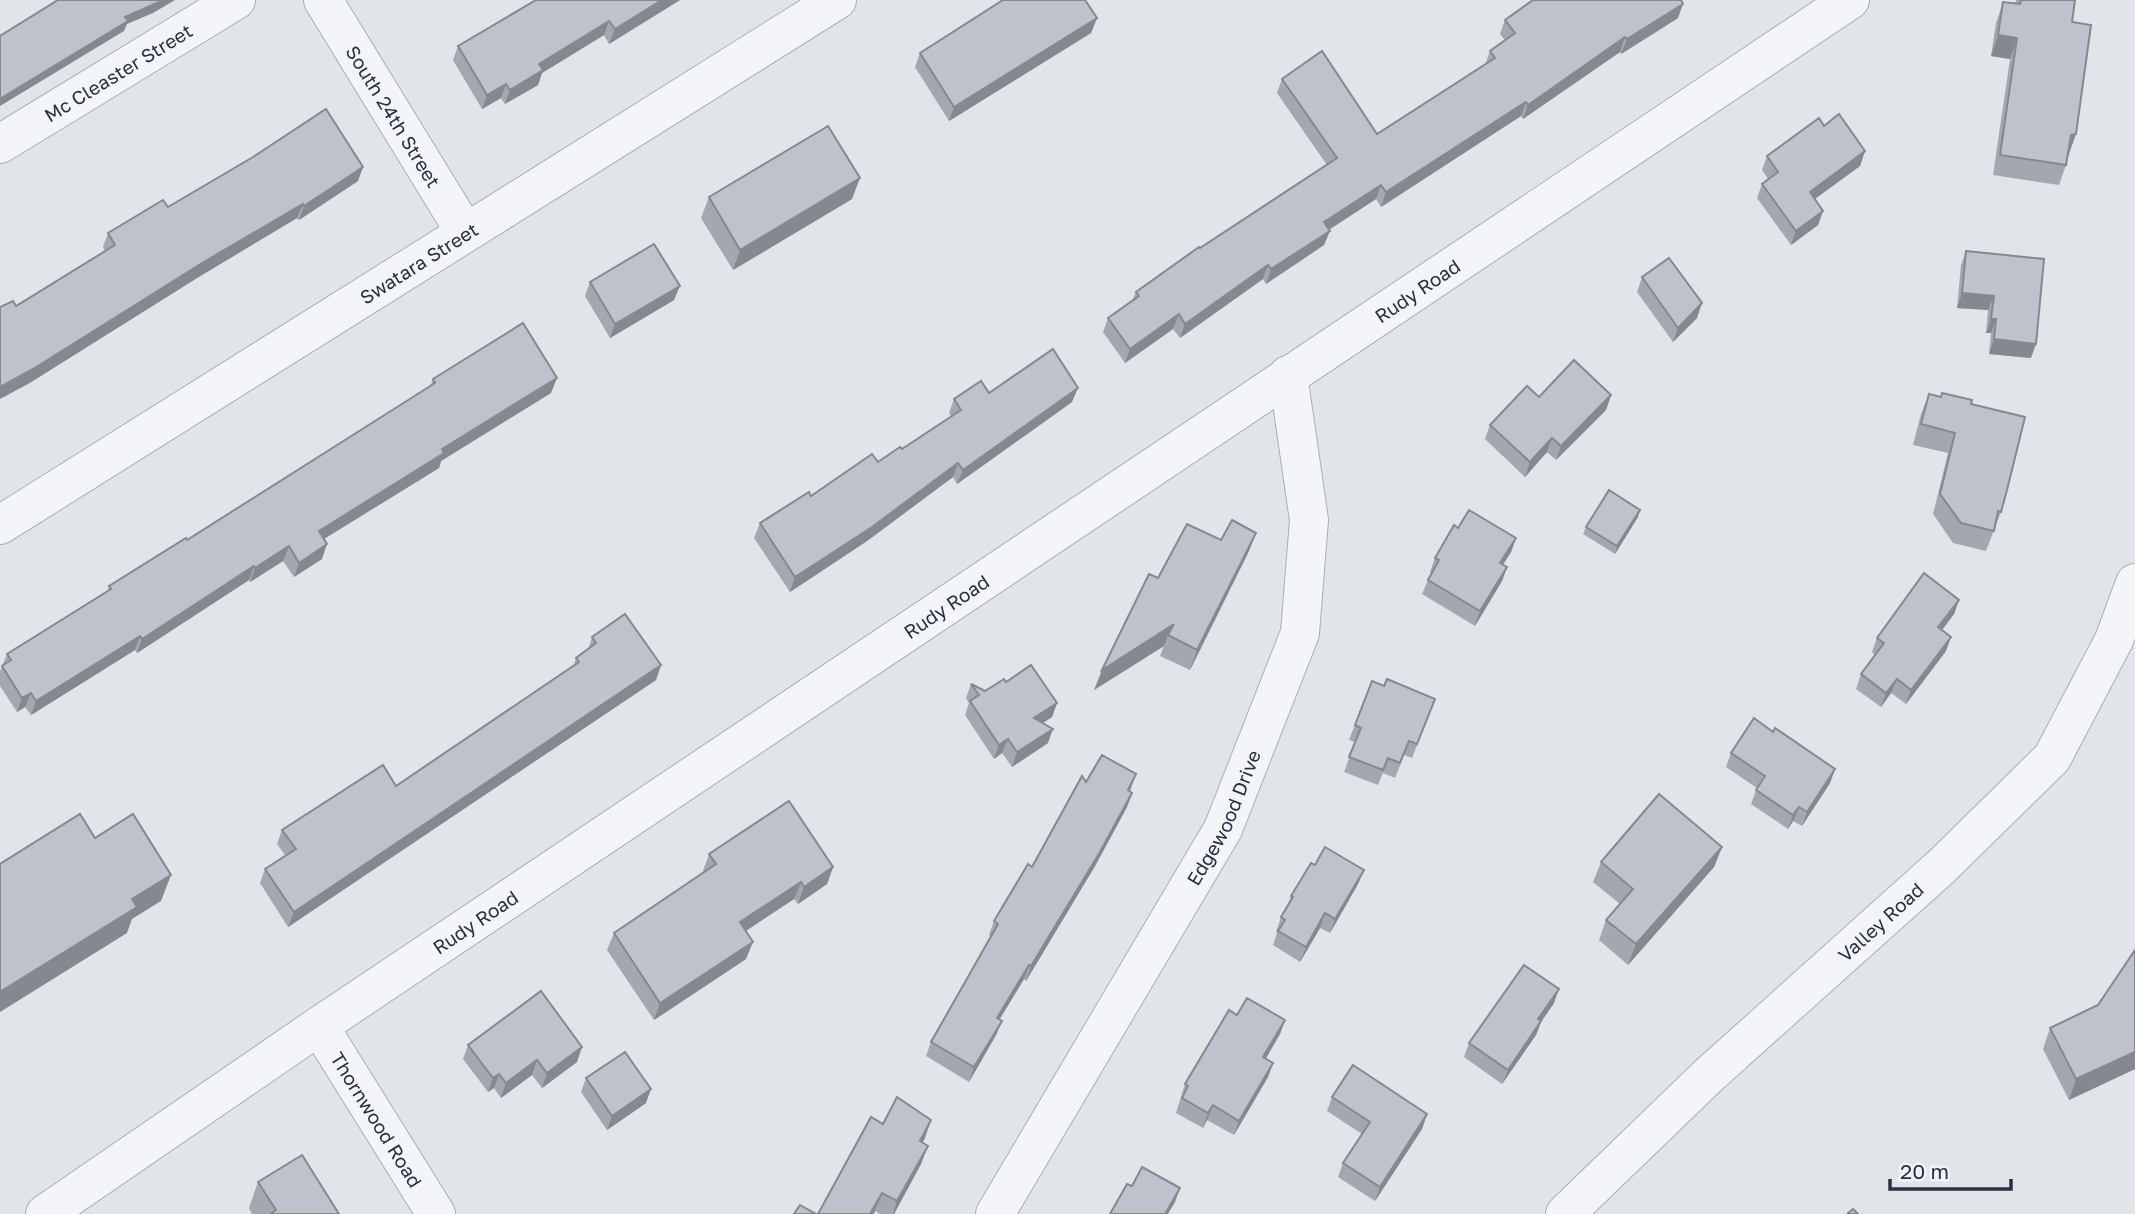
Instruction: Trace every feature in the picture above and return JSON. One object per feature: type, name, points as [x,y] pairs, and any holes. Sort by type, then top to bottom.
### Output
[{"type":"street","name":"Mc Cleaster Street","points":[[0,144],[236,0]]},
{"type":"street","name":"South 24th Street","points":[[323,0],[465,232]]},
{"type":"street","name":"Swatara Street","points":[[0,525],[836,0]]},
{"type":"street","name":"Rudy Road","points":[[45,1214],[319,1026],[1850,0]]},
{"type":"street","name":"Edgewood Drive","points":[[995,1214],[1223,829],[1300,633],[1309,520],[1288,375]]},
{"type":"street","name":"Valley Road","points":[[1565,1214],[1709,1075],[1941,867],[2052,758],[2114,640],[2135,583]]},
{"type":"street","name":"Thornwood Road","points":[[319,1026],[436,1214]]},
{"type":"building","points":[[58,0],[162,0],[125,17],[128,21],[0,99],[0,36]]},
{"type":"building","points":[[536,0],[662,0],[615,29],[609,21],[539,64],[543,70],[510,90],[506,84],[487,95],[458,46]]},
{"type":"building","points":[[1003,0],[1085,0],[1097,18],[954,107],[920,53]]},
{"type":"building","points":[[1533,0],[1681,0],[1683,4],[1627,39],[1625,37],[1528,105],[1526,102],[1386,192],[1381,185],[1324,222],[1330,231],[1271,269],[1268,265],[1185,324],[1179,314],[1130,349],[1108,318],[1139,296],[1136,292],[1199,247],[1337,158],[1282,79],[1322,51],[1377,134],[1495,58],[1490,51],[1515,33],[1505,20]]},
{"type":"building","points":[[2021,0],[2075,0],[2072,22],[2091,25],[2076,134],[2071,135],[2066,165],[2000,155],[2017,38],[1998,35],[2003,2],[2020,4]]},
{"type":"building","points":[[326,109],[363,167],[304,206],[303,204],[202,263],[0,387],[0,307],[13,301],[16,306],[115,245],[108,233],[163,200],[168,207],[253,157]]},
{"type":"building","points":[[1839,114],[1865,151],[1810,192],[1823,211],[1796,231],[1762,184],[1778,172],[1767,156],[1819,118],[1824,126]]},
{"type":"building","points":[[828,126],[860,178],[740,250],[709,197]]},
{"type":"building","points":[[654,244],[680,286],[615,324],[590,282]]},
{"type":"building","points":[[1966,251],[2044,259],[2036,344],[1994,339],[1996,319],[1991,319],[1994,296],[1962,293]]},
{"type":"building","points":[[1669,258],[1702,303],[1678,328],[1642,277]]},
{"type":"building","points":[[523,323],[557,378],[442,449],[444,453],[319,531],[327,544],[299,563],[289,546],[142,639],[140,636],[36,701],[31,693],[22,698],[2,666],[11,660],[7,654],[111,589],[109,586],[186,538],[187,540],[435,383],[433,379]]},
{"type":"building","points":[[1053,349],[1078,388],[963,470],[958,463],[872,527],[795,577],[760,523],[809,492],[811,496],[872,454],[878,462],[900,447],[902,449],[961,410],[954,399],[981,381],[989,393]]},
{"type":"building","points":[[1574,360],[1611,395],[1561,446],[1552,438],[1530,462],[1490,425],[1527,386],[1539,397]]},
{"type":"building","points":[[1942,393],[1972,400],[1971,404],[2025,417],[1994,531],[1961,523],[1940,494],[1955,433],[1921,424],[1929,394],[1941,397]]},
{"type":"building","points":[[1609,490],[1640,510],[1617,546],[1586,527]]},
{"type":"building","points":[[1469,510],[1516,538],[1500,563],[1507,567],[1480,611],[1428,580],[1439,560],[1435,558],[1454,525],[1458,528]]},
{"type":"building","points":[[1232,520],[1256,533],[1197,650],[1168,635],[1174,624],[1102,670],[1149,574],[1158,578],[1187,524],[1221,540]]},
{"type":"building","points":[[1924,573],[1959,600],[1938,627],[1951,637],[1911,690],[1897,679],[1886,693],[1861,674],[1884,643],[1877,638]]},
{"type":"building","points":[[625,614],[661,665],[294,912],[265,869],[296,849],[282,830],[383,765],[396,786],[579,662],[576,658],[596,643],[592,637]]},
{"type":"building","points":[[1031,665],[1057,703],[1034,718],[1053,729],[1017,752],[1008,739],[999,745],[970,701],[979,695],[971,684],[985,691],[1004,679],[1006,682]]},
{"type":"building","points":[[1387,679],[1435,699],[1417,744],[1409,741],[1400,763],[1388,758],[1383,770],[1349,757],[1361,728],[1355,725],[1372,681],[1384,686]]},
{"type":"building","points":[[1754,718],[1773,732],[1775,728],[1835,769],[1807,812],[1799,807],[1793,815],[1756,790],[1765,776],[1731,753]]},
{"type":"building","points":[[1102,755],[1136,774],[1128,790],[1132,793],[1100,852],[997,1018],[1002,1021],[974,1067],[931,1042],[998,924],[994,921],[1028,864],[1032,867],[1082,776],[1086,782]]},
{"type":"building","points":[[1659,794],[1722,847],[1636,944],[1606,920],[1633,889],[1601,862]]},
{"type":"building","points":[[789,801],[833,867],[804,887],[801,882],[740,922],[753,942],[660,1003],[614,933],[716,864],[709,854]]},
{"type":"building","points":[[80,814],[95,838],[133,814],[171,875],[132,899],[137,907],[0,992],[0,864]]},
{"type":"building","points":[[1325,847],[1364,870],[1335,919],[1325,913],[1306,947],[1278,931],[1285,920],[1281,917],[1293,897],[1291,896],[1311,863],[1315,865]]},
{"type":"building","points":[[2135,950],[2135,1052],[2076,1079],[2050,1028],[2098,1005]]},
{"type":"building","points":[[1524,965],[1559,989],[1508,1070],[1469,1043]]},
{"type":"building","points":[[541,991],[582,1047],[547,1073],[537,1060],[506,1083],[499,1074],[493,1078],[468,1045]]},
{"type":"building","points":[[1247,998],[1285,1020],[1263,1057],[1273,1063],[1239,1121],[1213,1105],[1208,1113],[1182,1098],[1188,1086],[1185,1084],[1229,1010],[1237,1015]]},
{"type":"building","points":[[625,1052],[651,1089],[612,1116],[586,1078]]},
{"type":"building","points":[[1353,1065],[1427,1114],[1380,1187],[1343,1163],[1370,1122],[1332,1097]]},
{"type":"building","points":[[897,1097],[931,1120],[920,1141],[928,1146],[897,1201],[882,1193],[870,1214],[818,1214],[871,1117],[883,1124]]},
{"type":"building","points":[[302,1155],[339,1214],[270,1214],[276,1210],[258,1182]]},
{"type":"building","points":[[1142,1167],[1180,1188],[1165,1214],[1110,1214],[1127,1184],[1132,1186]]},
{"type":"building","points":[[800,1205],[816,1214],[794,1214]]}]
